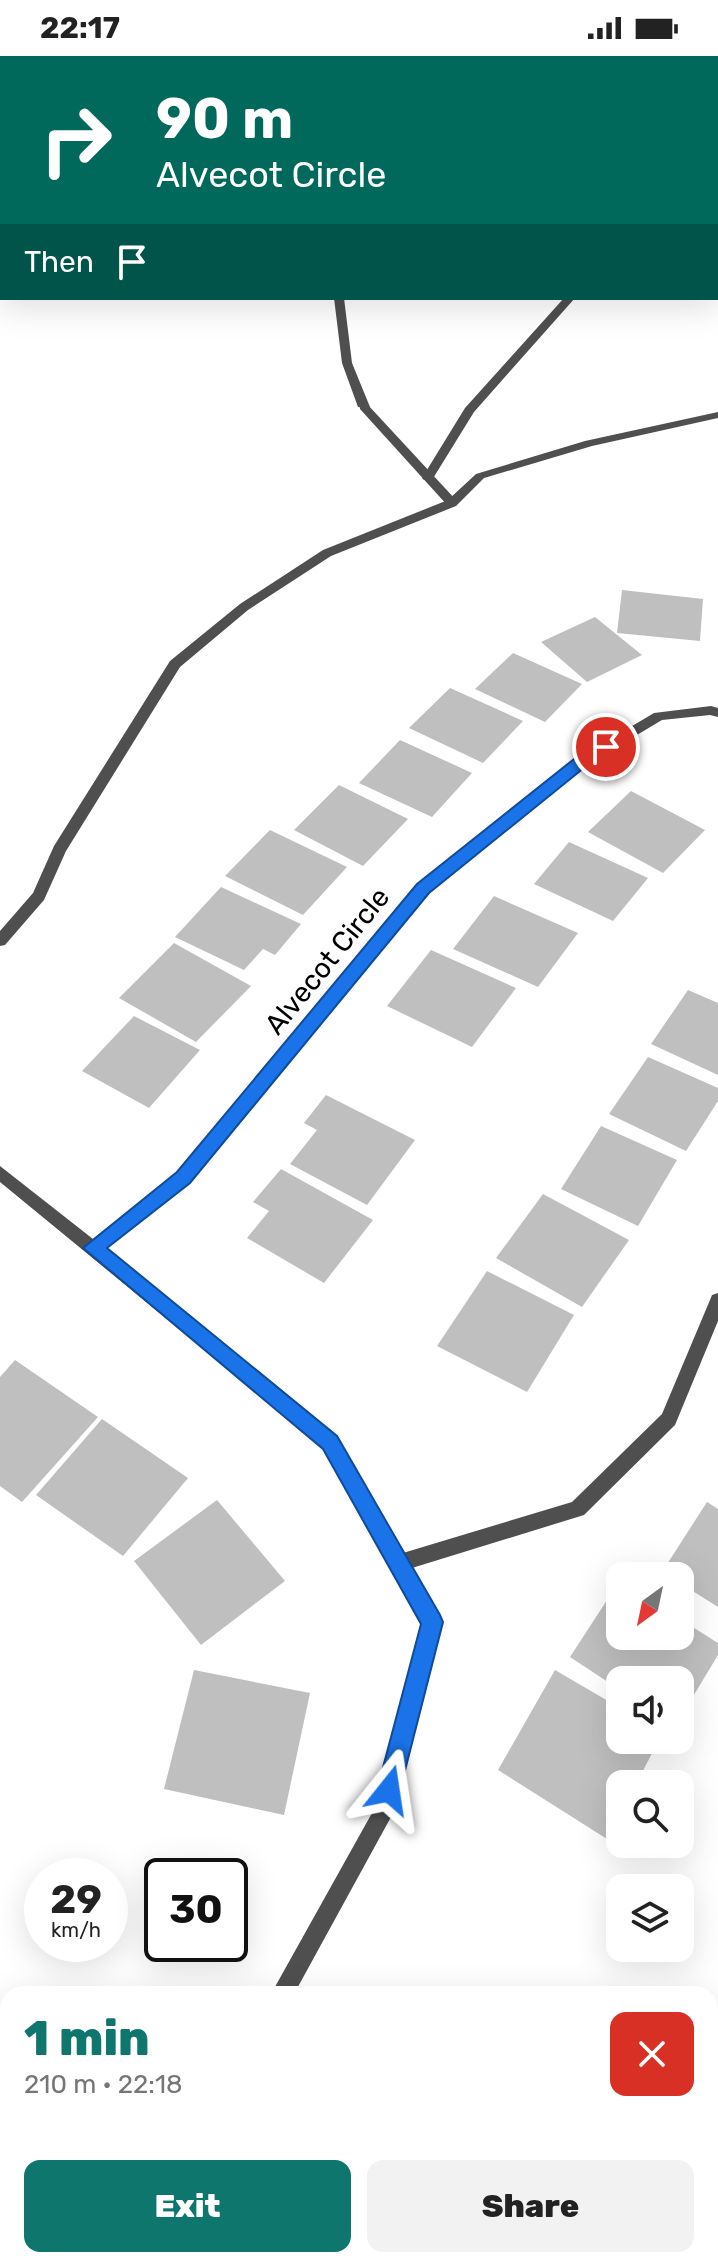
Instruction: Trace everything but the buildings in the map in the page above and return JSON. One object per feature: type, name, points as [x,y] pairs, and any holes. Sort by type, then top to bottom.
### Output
[{"type":"street","points":[[339,300],[347,363],[364,407],[452,503]]},
{"type":"street","points":[[428,478],[469,410],[568,300]]},
{"type":"street","points":[[0,941],[39,896],[59,850],[175,664],[244,607],[327,553],[452,503],[480,476],[589,443],[718,415]]},
{"type":"street","name":"Alvecot Circle","points":[[93,1248],[184,1177],[423,889],[593,755],[659,716],[711,710],[718,713]]},
{"type":"street","points":[[0,1173],[330,1442],[432,1622],[381,1817],[286,1986]]},
{"type":"street","points":[[399,1563],[578,1509],[669,1419],[718,1300]]},
{"type":"route","points":[[389,1790],[432,1622],[330,1442],[93,1248],[184,1177],[423,889],[580,763],[606,747]]}]
